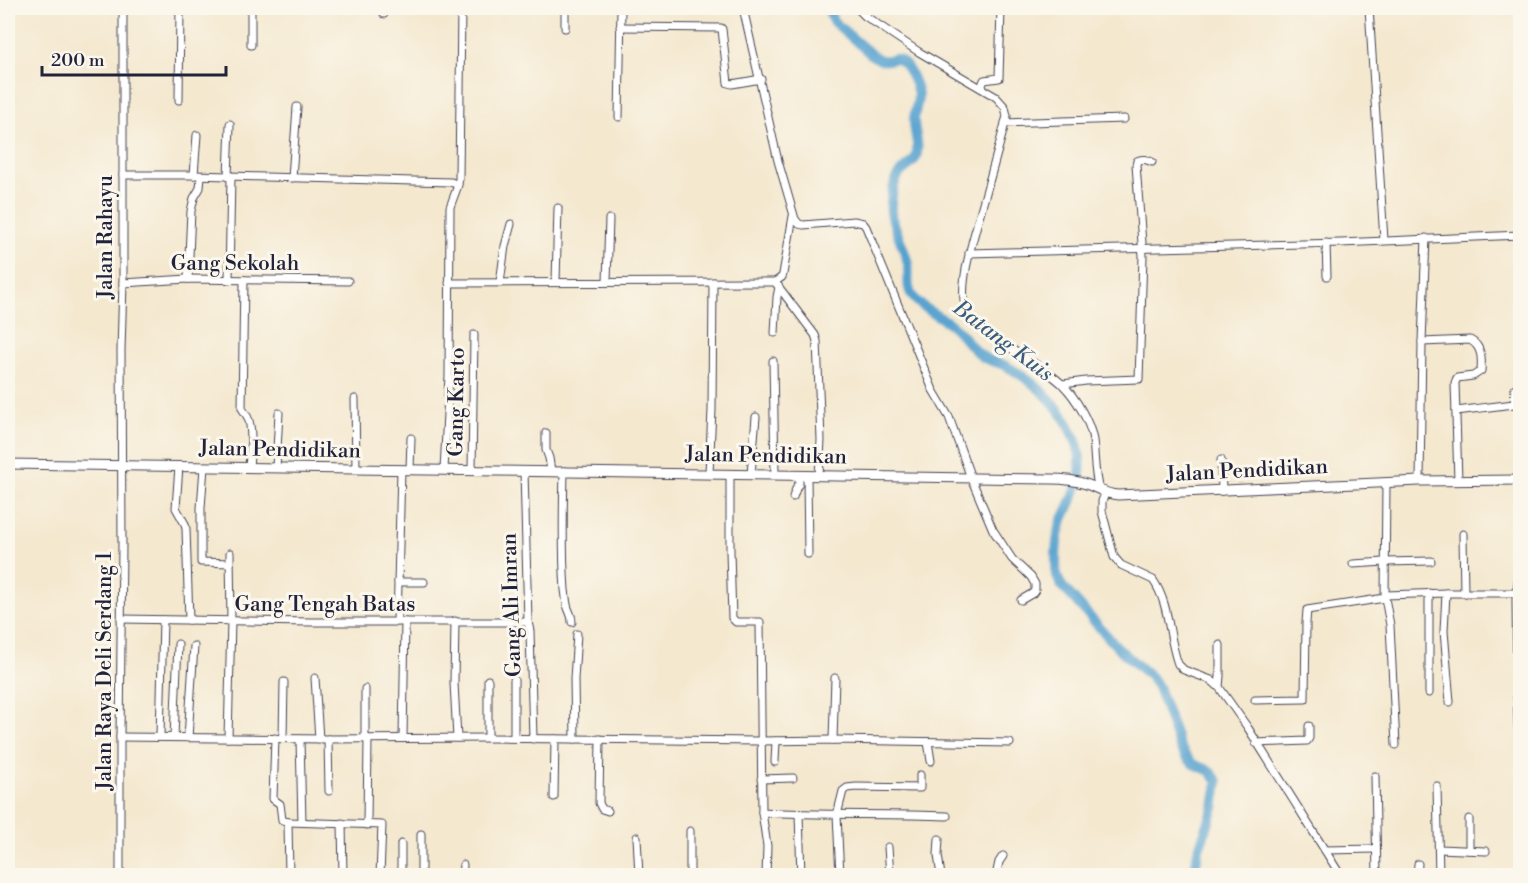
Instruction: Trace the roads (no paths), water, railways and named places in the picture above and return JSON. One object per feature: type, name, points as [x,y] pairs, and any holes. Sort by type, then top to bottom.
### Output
[{"type":"main road","name":"Jalan Pendidikan","points":[[8,464],[775,474],[803,478],[819,475],[1071,480],[1087,484],[1102,492],[1131,495],[1420,481],[1520,480]]},
{"type":"street","name":"Jalan Rahayu","points":[[122,466],[123,8]]},
{"type":"street","points":[[179,100],[180,8]]},
{"type":"street","points":[[251,8],[251,45]]},
{"type":"street","points":[[444,470],[449,376],[450,207],[459,179],[461,8]]},
{"type":"street","points":[[565,8],[565,28]]},
{"type":"street","points":[[619,117],[621,8]]},
{"type":"street","points":[[743,8],[778,161],[794,216],[797,222],[803,225],[854,221],[863,223],[866,227],[933,390],[949,417],[971,478],[997,538],[1012,559],[1035,584],[1033,593],[1021,600]]},
{"type":"street","points":[[857,8],[865,16],[919,52],[996,97],[1005,107],[1007,112],[1005,123],[969,253],[965,278],[966,308],[971,318],[993,336],[1030,359],[1063,384],[1080,409],[1093,439],[1095,471],[1102,492],[1102,511],[1114,557],[1121,565],[1153,580],[1156,584],[1178,664],[1184,670],[1207,677],[1219,687],[1341,876]]},
{"type":"street","points":[[981,88],[985,80],[999,78],[1001,8]]},
{"type":"street","points":[[1369,8],[1384,240]]},
{"type":"street","points":[[620,27],[722,28],[728,83],[761,79]]},
{"type":"street","points":[[292,178],[297,107]]},
{"type":"street","points":[[1005,123],[1124,119]]},
{"type":"street","points":[[229,280],[230,124]]},
{"type":"street","points":[[188,279],[191,211],[194,198],[200,188],[197,176],[197,135]]},
{"type":"street","points":[[1063,384],[1139,379],[1143,249],[1136,162],[1143,159],[1152,162]]},
{"type":"street","points":[[123,175],[451,182],[458,185]]},
{"type":"street","points":[[556,282],[558,208]]},
{"type":"street","points":[[775,333],[778,282],[794,216]]},
{"type":"street","points":[[607,282],[609,219]]},
{"type":"street","points":[[500,283],[505,246],[511,224]]},
{"type":"street","points":[[969,253],[1521,235]]},
{"type":"street","points":[[1420,481],[1426,238]]},
{"type":"street","points":[[1326,243],[1327,276]]},
{"type":"street","name":"Gang Sekolah","points":[[123,283],[188,279],[348,281]]},
{"type":"street","points":[[243,280],[242,408],[250,423],[249,467]]},
{"type":"street","points":[[709,473],[713,282]]},
{"type":"street","points":[[449,283],[778,282]]},
{"type":"street","points":[[778,282],[817,341],[821,440],[819,475]]},
{"type":"street","name":"Gang Karto","points":[[472,470],[474,335]]},
{"type":"street","points":[[1422,342],[1470,340],[1480,351],[1481,371],[1473,376],[1457,378],[1455,383],[1458,482]]},
{"type":"street","points":[[773,361],[775,474]]},
{"type":"street","points":[[1456,411],[1514,404],[1516,387],[1521,385]]},
{"type":"street","points":[[356,399],[356,469]]},
{"type":"street","points":[[276,468],[279,413]]},
{"type":"street","points":[[752,474],[756,417]]},
{"type":"street","points":[[546,433],[546,450],[551,471]]},
{"type":"street","points":[[404,738],[398,582],[406,470],[411,438]]},
{"type":"street","points":[[1221,460],[1222,491]]},
{"type":"street","name":"Jalan Raya Deli Serdang 1","points":[[120,876],[122,466]]},
{"type":"street","points":[[179,466],[176,508],[186,528],[189,620]]},
{"type":"street","points":[[204,467],[200,528],[201,562],[230,564]]},
{"type":"street","name":"Gang Ali Imran","points":[[524,471],[533,739]]},
{"type":"street","points":[[564,471],[563,553],[568,608],[572,622]]},
{"type":"street","points":[[730,474],[732,618],[736,622],[760,622],[760,741],[766,876]]},
{"type":"street","points":[[793,497],[803,478]]},
{"type":"street","points":[[803,478],[808,554]]},
{"type":"street","points":[[1520,480],[1521,521]]},
{"type":"street","points":[[1386,483],[1385,597],[1390,625],[1396,745]]},
{"type":"street","points":[[1463,534],[1464,593]]},
{"type":"street","points":[[228,738],[230,553]]},
{"type":"street","points":[[1353,564],[1431,561]]},
{"type":"street","points":[[1520,771],[1517,693],[1518,597],[1521,567]]},
{"type":"street","points":[[398,582],[424,582]]},
{"type":"street","points":[[1255,700],[1305,699],[1306,610],[1385,597],[1429,593],[1518,597]]},
{"type":"street","points":[[1429,593],[1429,693]]},
{"type":"street","points":[[1446,593],[1444,631],[1450,702]]},
{"type":"street","name":"Gang Tengah Batas","points":[[121,619],[528,622]]},
{"type":"street","points":[[160,736],[163,620]]},
{"type":"street","points":[[455,621],[454,683],[457,738]]},
{"type":"street","points":[[575,739],[576,634]]},
{"type":"street","points":[[174,737],[178,644]]},
{"type":"street","points":[[1219,687],[1220,645]]},
{"type":"street","points":[[188,738],[194,646]]},
{"type":"street","points":[[315,678],[320,739]]},
{"type":"street","points":[[833,740],[836,678]]},
{"type":"street","points":[[488,680],[488,738]]},
{"type":"street","points":[[514,680],[514,738]]},
{"type":"street","points":[[284,682],[284,738]]},
{"type":"street","points":[[365,689],[367,825]]},
{"type":"street","points":[[1256,743],[1307,741],[1309,726]]},
{"type":"street","points":[[120,737],[833,740],[1010,743]]},
{"type":"street","points":[[275,738],[273,799],[280,804],[282,820],[382,825],[380,876]]},
{"type":"street","points":[[300,739],[303,822]]},
{"type":"street","points":[[328,739],[329,791]]},
{"type":"street","points":[[554,797],[555,739]]},
{"type":"street","points":[[600,739],[599,803],[602,809],[608,811]]},
{"type":"street","points":[[775,762],[776,741]]},
{"type":"street","points":[[928,742],[931,761]]},
{"type":"street","points":[[840,876],[837,815],[841,793],[846,789],[856,787],[920,788],[920,776]]},
{"type":"street","points":[[1375,776],[1377,876]]},
{"type":"street","points":[[761,779],[794,778]]},
{"type":"street","points":[[1437,786],[1439,876]]},
{"type":"street","points":[[762,812],[947,816]]},
{"type":"street","points":[[799,814],[801,876]]},
{"type":"street","points":[[1469,819],[1470,850]]},
{"type":"street","points":[[288,822],[289,876]]},
{"type":"street","points":[[342,823],[343,876]]},
{"type":"street","points":[[690,831],[690,876]]},
{"type":"street","points":[[421,834],[421,876]]},
{"type":"street","points":[[637,837],[639,876]]},
{"type":"street","points":[[939,839],[938,855],[941,876]]},
{"type":"street","points":[[400,876],[402,844]]},
{"type":"street","points":[[888,847],[890,876]]},
{"type":"street","points":[[1325,850],[1376,849]]},
{"type":"street","points":[[1439,849],[1486,850]]},
{"type":"street","points":[[996,876],[1003,856]]},
{"type":"street","points":[[1417,876],[1418,864]]},
{"type":"street","points":[[462,876],[463,865]]},
{"type":"waterway","name":"Batang Kuis","points":[[828,8],[833,21],[873,56],[881,60],[897,59],[902,62],[910,73],[917,90],[918,98],[914,115],[916,157],[898,177],[892,191],[891,207],[894,225],[908,264],[911,294],[923,307],[954,327],[983,357],[1005,365],[1034,385],[1064,417],[1074,437],[1080,455],[1080,474],[1077,487],[1061,524],[1056,555],[1057,577],[1062,586],[1119,649],[1151,677],[1158,687],[1179,745],[1185,755],[1193,764],[1210,771],[1218,782],[1214,808],[1198,851],[1194,876]]}]
